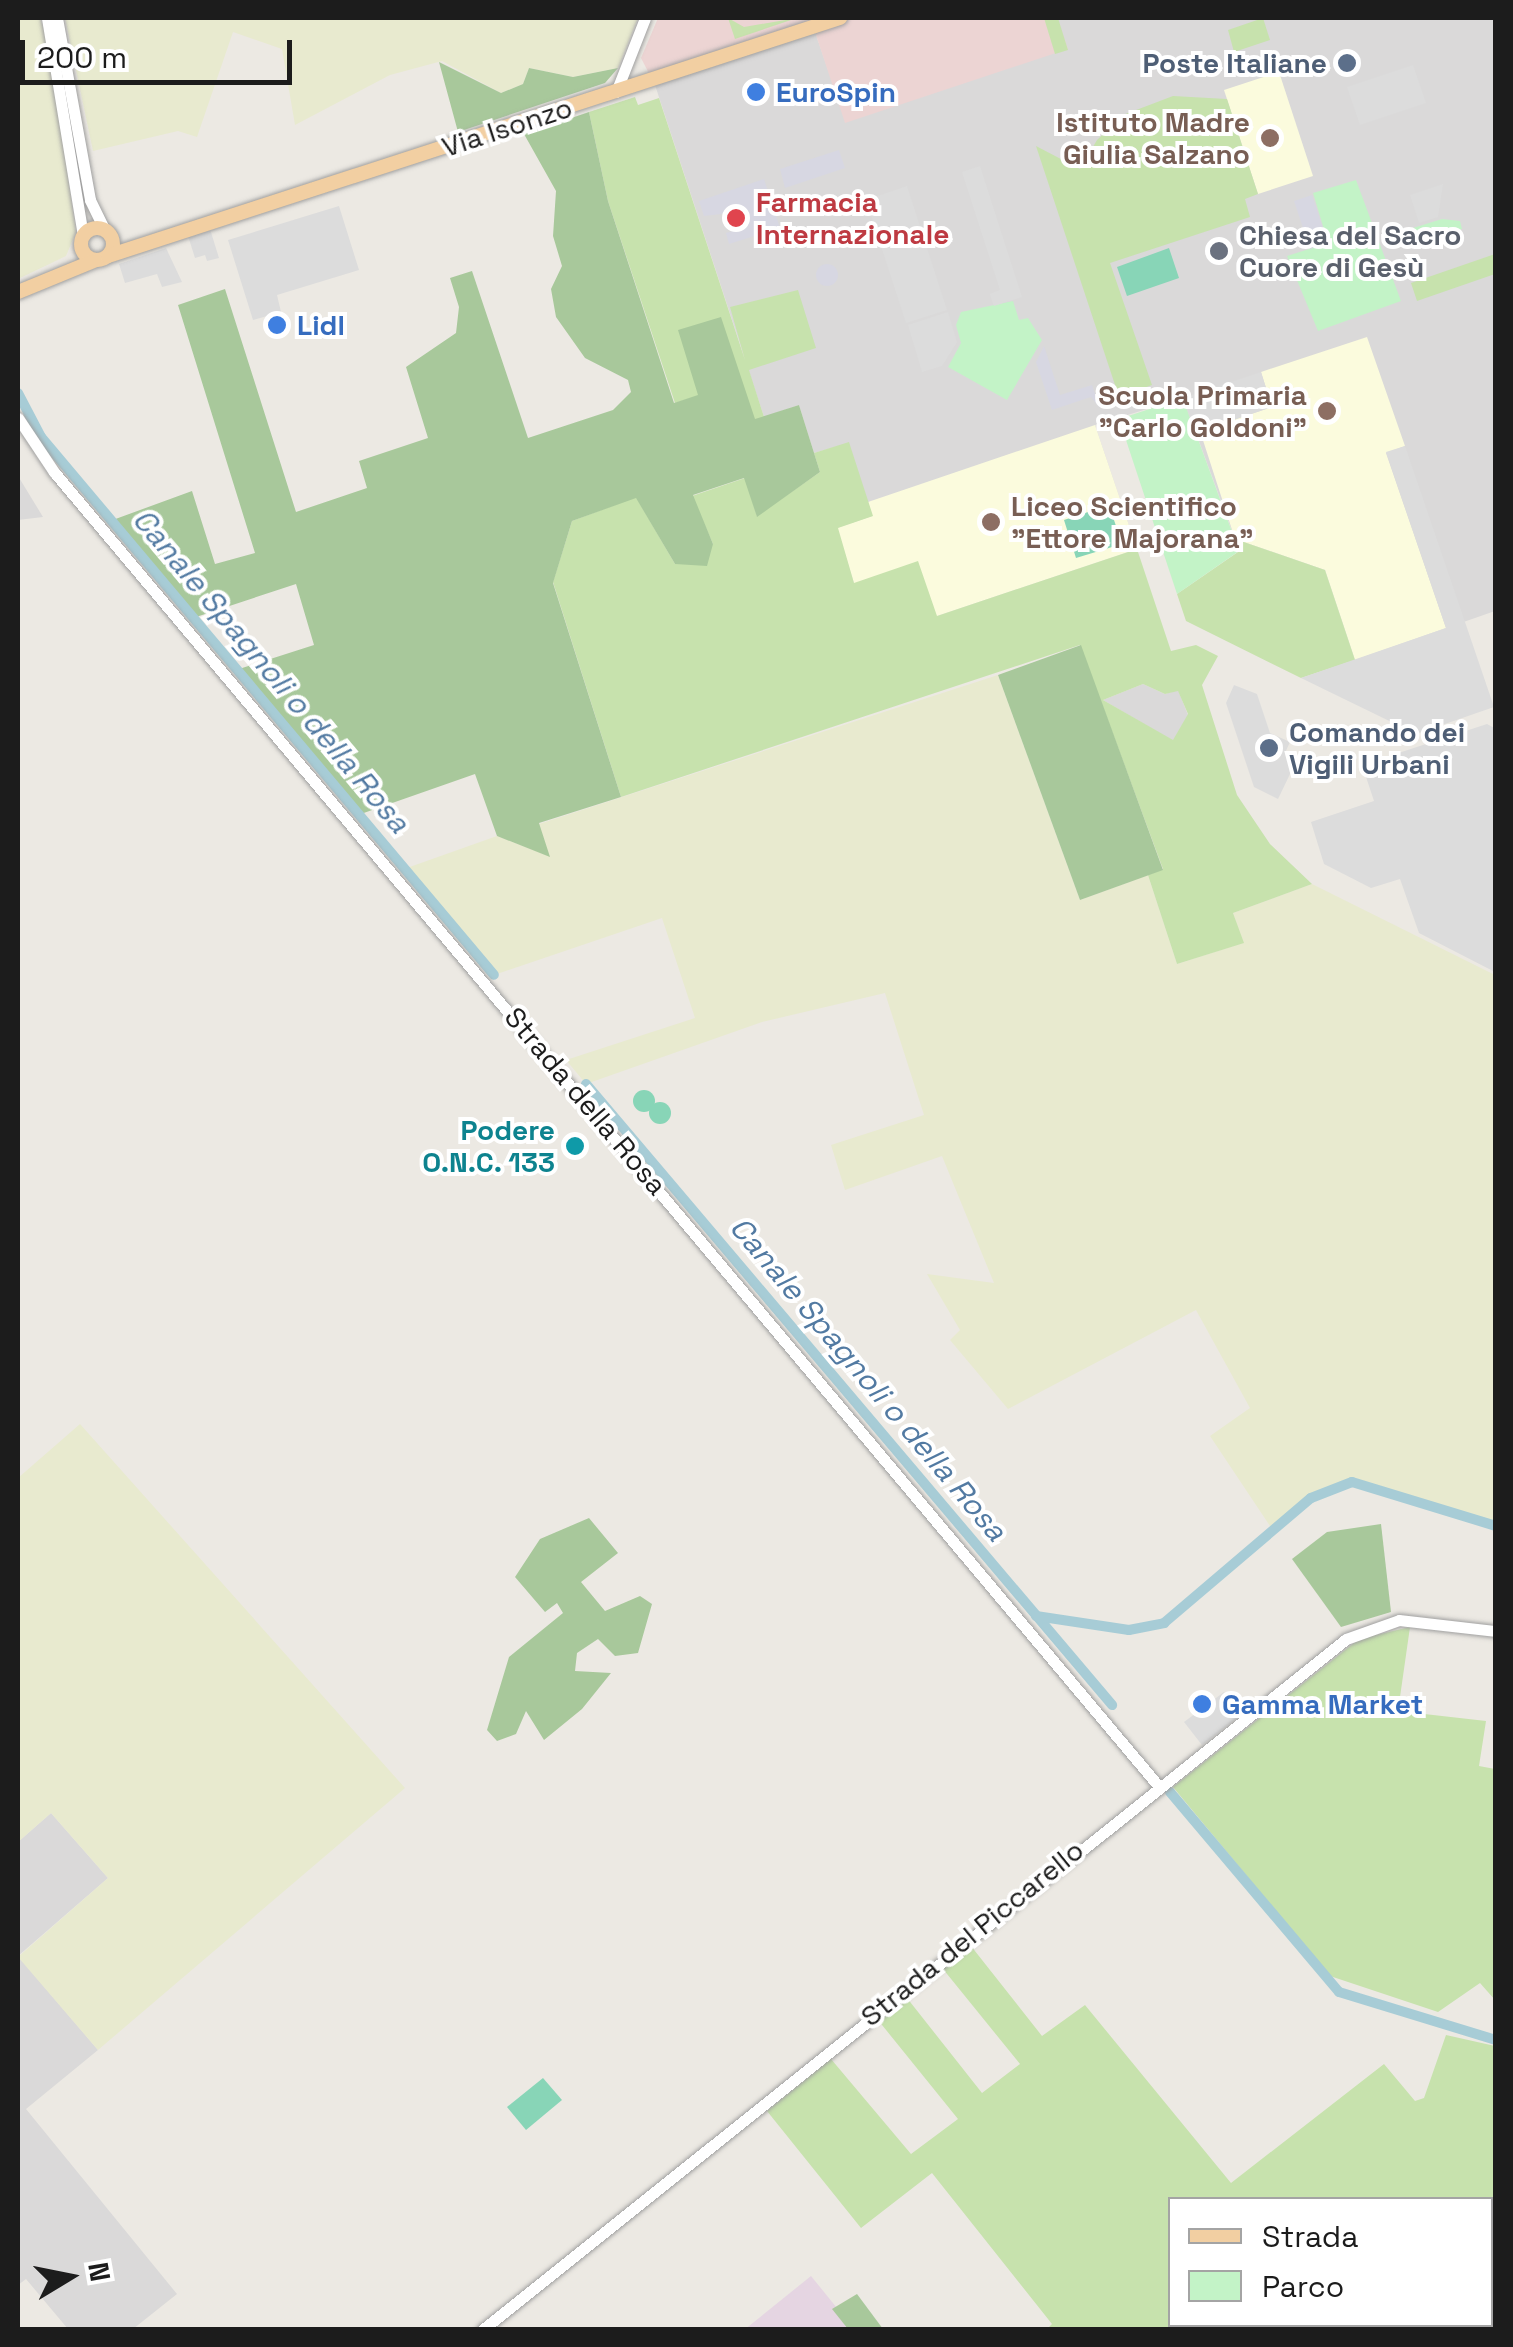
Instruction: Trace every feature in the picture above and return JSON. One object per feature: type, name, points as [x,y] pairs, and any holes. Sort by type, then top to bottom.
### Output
[{"type":"main road","name":"Via Isonzo","points":[[18,292],[102,258],[840,18]]},
{"type":"main road","name":"Via Isonzo","points":[[40,284],[72,261],[82,240],[108,232],[172,236]]},
{"type":"main road","points":[[82,240],[102,258],[108,232]]},
{"type":"street","points":[[46,18],[82,240]]},
{"type":"street","points":[[58,18],[90,200],[108,232]]},
{"type":"street","points":[[616,92],[646,18]]},
{"type":"street","name":"Strada della Rosa","points":[[18,418],[54,472],[1157,1784]]},
{"type":"street","name":"Strada del Piccarello","points":[[482,2330],[1157,1784],[1357,1632],[1405,1620],[1496,1631]]},
{"type":"shaded area","points":[[18,18],[40,18],[48,43],[76,232],[66,256],[18,279]]},
{"type":"shaded area","points":[[65,18],[638,18],[618,68],[573,77],[529,68],[523,84],[501,93],[442,61],[390,75],[295,125],[282,49],[233,32],[197,137],[178,131],[93,151]]},
{"type":"shaded area","points":[[658,18],[1057,18],[1068,49],[845,123],[815,32],[655,85],[641,58]]},
{"type":"shaded area","points":[[1057,18],[1495,18],[1495,611],[1355,660],[1325,570],[1235,539],[1183,398],[1095,425],[1137,549],[854,583],[849,443],[814,453],[799,405],[764,417],[655,85],[815,32],[846,122]]},
{"type":"shaded area","points":[[1413,65],[1426,103],[1360,125],[1347,87]]},
{"type":"shaded area","name":"Istituto Madre Giulia Salzano","points":[[1279,72],[1313,176],[1258,194],[1224,90]]},
{"type":"shaded area","points":[[839,150],[845,168],[785,188],[780,169]]},
{"type":"shaded area","points":[[980,166],[1022,297],[994,306],[990,294],[1000,290],[962,172]]},
{"type":"shaded area","points":[[764,179],[780,228],[729,244],[726,233],[743,228],[738,212],[704,216],[699,201]]},
{"type":"shaded area","points":[[1443,184],[1438,217],[1419,223],[1410,195]]},
{"type":"shaded area","points":[[907,186],[947,310],[906,323],[866,200]]},
{"type":"shaded area","points":[[1312,195],[1328,243],[1310,249],[1294,201]]},
{"type":"shaded area","points":[[339,206],[359,270],[277,295],[281,312],[253,320],[228,240]]},
{"type":"shaded area","points":[[210,229],[219,258],[195,258],[188,236]]},
{"type":"shaded area","points":[[166,248],[182,282],[162,287],[157,274],[125,283],[119,264]]},
{"type":"shaded area","points":[[823,264],[831,264],[838,275],[831,286],[823,286],[816,279],[816,271]]},
{"type":"shaded area","points":[[948,312],[957,342],[942,366],[922,372],[908,325]]},
{"type":"shaded area","points":[[1367,337],[1405,446],[1386,453],[1446,628],[1355,660],[1325,570],[1235,539],[1200,431],[1272,407],[1261,372]]},
{"type":"shaded area","points":[[1044,346],[1060,395],[1092,385],[1100,408],[1091,397],[1052,410],[1036,362]]},
{"type":"shaded area","points":[[1261,372],[1272,407],[1195,433],[1183,398]]},
{"type":"shaded area","name":"Liceo Scientifico \"Ettore Majorana\"","points":[[1095,425],[1137,549],[937,616],[854,583],[837,528],[872,516],[868,502]]},
{"type":"shaded area","points":[[1405,446],[1494,707],[1416,734],[1301,678],[1446,628],[1386,452]]},
{"type":"shaded area","points":[[18,476],[43,517],[18,520]]},
{"type":"shaded area","points":[[998,675],[1080,900],[1148,875],[1177,964],[1243,943],[1233,913],[1312,884],[1495,975],[1495,1526],[1352,1482],[1311,1498],[1274,1532],[1210,1436],[1250,1408],[1196,1310],[1008,1409],[950,1340],[960,1330],[927,1274],[994,1283],[942,1156],[845,1190],[831,1145],[924,1115],[885,993],[762,1022],[586,1084],[566,1060],[695,1018],[662,918],[494,975],[404,869],[497,836],[549,856],[539,824]]},
{"type":"shaded area","points":[[1143,684],[1165,694],[1178,690],[1188,715],[1173,741],[1103,700]]},
{"type":"shaded area","points":[[1234,685],[1257,694],[1270,733],[1290,742],[1285,753],[1291,772],[1278,799],[1254,787],[1226,703]]},
{"type":"shaded area","points":[[1487,724],[1496,729],[1495,972],[1419,933],[1400,879],[1371,888],[1324,864],[1311,822],[1374,801],[1362,765]]},
{"type":"shaded area","points":[[80,1424],[405,1788],[98,2050],[18,1957],[108,1878],[51,1813],[18,1842],[18,1478]]},
{"type":"shaded area","points":[[1224,1692],[1241,1715],[1202,1745],[1184,1722]]},
{"type":"shaded area","points":[[51,1813],[108,1878],[18,1956],[18,1842]]},
{"type":"shaded area","points":[[18,1956],[98,2050],[26,2109],[177,2294],[133,2329],[68,2329],[26,2279],[18,2285]]},
{"type":"shaded area","points":[[811,2276],[854,2329],[744,2330]]},
{"type":"green space","points":[[728,18],[744,27],[797,18],[735,39]]},
{"type":"green space","points":[[1044,18],[1058,18],[1068,50],[1055,54]]},
{"type":"green space","points":[[1263,18],[1270,40],[1234,52],[1228,30]]},
{"type":"green space","points":[[439,62],[501,93],[523,84],[529,68],[573,77],[618,68],[605,83],[458,132]]},
{"type":"green space","points":[[1173,96],[1227,99],[1258,194],[1245,199],[1250,217],[1110,263],[1152,385],[1119,397],[1036,146],[1080,169],[1097,140],[1123,115]]},
{"type":"green space","points":[[635,97],[638,105],[659,98],[745,360],[730,307],[798,290],[816,348],[749,370],[764,417],[755,420],[698,396],[675,403],[608,201],[589,112]]},
{"type":"green space","points":[[589,112],[608,201],[674,403],[698,395],[678,330],[721,317],[755,419],[799,405],[820,472],[757,517],[744,478],[693,495],[713,544],[707,566],[675,564],[636,498],[572,521],[553,583],[621,797],[539,823],[550,857],[497,836],[475,774],[358,815],[233,671],[314,645],[296,584],[190,619],[110,521],[192,491],[215,564],[255,553],[178,305],[225,289],[296,512],[367,488],[359,461],[428,438],[406,367],[456,333],[459,307],[450,278],[472,271],[528,438],[613,410],[631,392],[628,380],[585,358],[556,317],[551,289],[562,266],[553,236],[556,191],[524,134]]},
{"type":"green space","points":[[1356,180],[1401,301],[1318,331],[1287,256],[1328,243],[1313,193]]},
{"type":"green space","points":[[1442,219],[1460,221],[1462,229],[1403,248],[1397,233]]},
{"type":"green space","points":[[1169,248],[1179,278],[1127,296],[1117,267]]},
{"type":"green space","points":[[1495,254],[1495,274],[1417,301],[1411,283]]},
{"type":"green space","points":[[1013,301],[1019,320],[1028,318],[1042,340],[1007,400],[948,367],[961,343],[956,325],[961,312]]},
{"type":"green space","points":[[1183,398],[1239,551],[1177,594],[1119,419]]},
{"type":"green space","points":[[849,442],[873,516],[838,528],[854,583],[918,561],[937,616],[1137,549],[1171,651],[1196,645],[1218,656],[1202,685],[1237,795],[1270,844],[1312,884],[1233,913],[1244,943],[1177,964],[1148,875],[1163,869],[1080,645],[621,797],[553,582],[572,521],[636,497],[675,564],[713,544],[692,496],[745,478],[757,516],[820,472],[814,453]],"holes":[[[1143,684],[1165,694],[1178,691],[1188,714],[1173,740],[1103,700]]]},
{"type":"green space","points":[[1109,505],[1122,544],[1076,558],[1064,520]]},
{"type":"green space","points":[[1235,539],[1325,570],[1355,660],[1301,678],[1186,621],[1177,594],[1238,552]]},
{"type":"green space","points":[[1081,645],[1163,870],[1080,900],[998,675]]},
{"type":"green space","points":[[644,1090],[652,1093],[652,1109],[644,1112],[636,1109],[633,1101],[636,1093]]},
{"type":"green space","points":[[660,1102],[668,1105],[668,1121],[660,1124],[652,1121],[649,1113],[652,1105]]},
{"type":"green space","points":[[589,1518],[618,1553],[581,1582],[605,1611],[640,1596],[652,1604],[638,1653],[615,1656],[598,1639],[577,1653],[575,1671],[611,1673],[582,1709],[544,1740],[526,1711],[516,1734],[497,1741],[487,1730],[509,1657],[563,1613],[557,1603],[545,1612],[515,1577],[540,1539]]},
{"type":"green space","points":[[1381,1524],[1391,1612],[1341,1627],[1292,1559],[1327,1532]]},
{"type":"green space","points":[[1410,1627],[1398,1711],[1486,1721],[1479,1766],[1495,1769],[1495,2000],[1480,1983],[1438,2012],[1330,1976],[1173,1787],[1359,1639]]},
{"type":"green space","points":[[971,1946],[1042,2036],[1085,2005],[1231,2183],[1384,2064],[1415,2101],[1424,2098],[1446,2035],[1495,2046],[1495,2329],[1047,2329],[1052,2324],[932,2173],[861,2228],[767,2111],[831,2059],[911,2154],[958,2119],[878,2020],[907,1998],[982,2093],[1020,2064],[943,1969]]},
{"type":"green space","points":[[543,2078],[562,2100],[526,2130],[507,2107]]},
{"type":"green space","points":[[857,2294],[883,2329],[848,2329],[832,2309]]},
{"type":"waterway","name":"Canale Spagnoli o della Rosa","points":[[18,393],[41,437],[494,975]]},
{"type":"waterway","name":"Canale Spagnoli o della Rosa","points":[[586,1084],[1112,1705]]},
{"type":"waterway","points":[[1036,1616],[1129,1630],[1164,1623],[1311,1498],[1352,1482],[1496,1526]]},
{"type":"waterway","name":"Canale Spagnoli o della Rosa","points":[[1170,1792],[1339,1992],[1496,2040]]},
{"type":"place","name":"Poste Italiane","points":[[1347,63]]},
{"type":"place","name":"EuroSpin","points":[[756,92]]},
{"type":"place","name":"Istituto Madre Giulia Salzano","points":[[1270,138]]},
{"type":"place","name":"Farmacia Internazionale","points":[[736,218]]},
{"type":"place","name":"Chiesa del Sacro Cuore di Gesù","points":[[1219,251]]},
{"type":"place","name":"Lidl","points":[[277,325]]},
{"type":"place","name":"Scuola Primaria \"Carlo Goldoni\"","points":[[1327,411]]},
{"type":"place","name":"Liceo Scientifico \"Ettore Majorana\"","points":[[991,522]]},
{"type":"place","name":"Comando dei Vigili Urbani","points":[[1269,748]]},
{"type":"place","name":"Podere O.N.C. 133","points":[[575,1146]]},
{"type":"place","name":"Gamma Market","points":[[1202,1704]]}]
